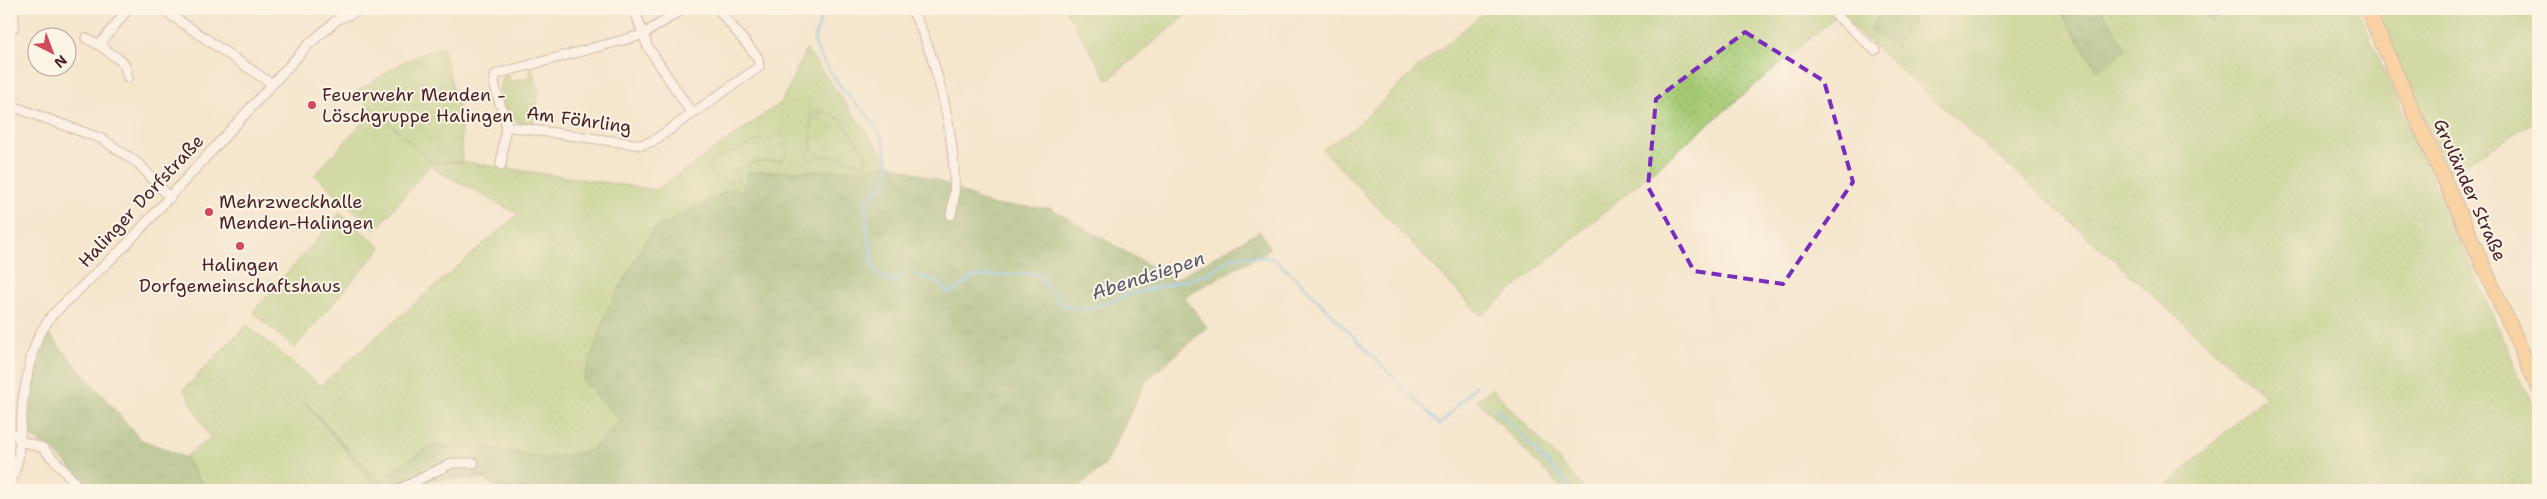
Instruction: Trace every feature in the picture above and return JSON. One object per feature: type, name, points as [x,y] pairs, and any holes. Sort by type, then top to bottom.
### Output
[{"type":"main road","name":"Gruländer Straße","points":[[2367,9],[2538,387]]},
{"type":"street","points":[[14,9],[14,27]]},
{"type":"street","points":[[99,45],[128,9]]},
{"type":"street","points":[[162,9],[272,84]]},
{"type":"street","name":"Halinger Dorfstraße","points":[[9,488],[18,460],[23,399],[31,357],[38,335],[52,315],[126,246],[322,31],[338,19],[363,9]]},
{"type":"street","points":[[634,9],[642,35],[692,114]]},
{"type":"street","name":"Am Föhrling","points":[[682,9],[642,35],[496,74],[494,83],[506,124],[511,127],[641,145],[653,141],[752,73],[760,64],[758,58],[718,9]]},
{"type":"street","points":[[911,9],[921,26],[949,120],[954,164],[955,202],[951,215]]},
{"type":"street","points":[[1828,9],[1875,50]]},
{"type":"street","points":[[86,38],[124,63],[128,78]]},
{"type":"street","points":[[9,105],[102,139],[139,164],[170,198]]},
{"type":"street","points":[[501,165],[506,124]]},
{"type":"street","points":[[9,430],[20,440],[43,448],[82,490]]},
{"type":"street","points":[[398,490],[452,463],[474,462]]},
{"type":"highlighted area","points":[[1745,32],[1824,81],[1853,182],[1783,284],[1694,271],[1648,187],[1656,99]]},
{"type":"green space","points":[[1065,9],[1193,9],[1108,80]]},
{"type":"green space","points":[[1488,9],[1883,9],[1870,29],[1896,47],[1918,9],[2059,9],[2098,71],[2125,49],[2101,9],[2204,9],[2210,21],[2233,9],[2357,9],[2538,418],[2538,490],[2171,490],[2168,484],[2265,396],[1839,14],[1481,316],[1322,149],[1353,129],[1422,64]]},
{"type":"green space","points":[[1883,9],[1918,9],[1896,47],[1870,29]]},
{"type":"green space","points":[[2059,9],[2101,9],[2126,49],[2098,71]]},
{"type":"green space","points":[[2204,9],[2233,9],[2210,22]]},
{"type":"green space","points":[[2373,9],[2538,9],[2538,119],[2449,174]]},
{"type":"green space","points":[[442,46],[461,119],[462,162],[432,162],[354,93],[405,61]]},
{"type":"green space","points":[[806,49],[890,164],[749,189],[744,193],[620,421],[590,451],[548,459],[478,445],[430,446],[378,481],[313,412],[379,490],[206,490],[185,457],[210,438],[184,389],[247,325],[320,386],[518,214],[434,169],[432,162],[462,162],[656,190],[781,103]],"holes":[[[811,113],[866,153],[864,164],[828,155],[809,159],[812,150]],[[788,143],[781,161],[757,162],[734,172],[745,188],[716,175]]]},
{"type":"green space","points":[[532,68],[539,91],[533,126],[516,122],[507,115],[499,86],[504,76],[508,74],[510,82],[531,77],[529,69]]},
{"type":"green space","points":[[374,110],[432,162],[376,230],[315,175]]},
{"type":"green space","points":[[825,112],[841,120],[866,153],[864,165],[837,158],[809,159],[807,153],[812,150],[811,113]]},
{"type":"green space","points":[[780,133],[788,143],[786,155],[781,161],[757,162],[734,172],[745,188],[742,191],[710,173],[711,161],[759,140],[765,143]]},
{"type":"green space","points":[[890,164],[936,180],[991,205],[1050,208],[1174,280],[1260,231],[1270,249],[1184,297],[1207,327],[1145,382],[1106,464],[1076,490],[501,490],[483,479],[433,479],[402,490],[379,490],[304,401],[378,481],[430,446],[478,445],[548,459],[590,451],[620,421],[583,380],[607,311],[652,230],[728,190],[744,192],[749,189],[745,183],[747,172],[859,170]]},
{"type":"green space","points":[[340,213],[381,248],[294,348],[253,312]]},
{"type":"green space","points":[[49,334],[140,439],[185,457],[206,490],[92,490],[52,449],[27,435],[36,371]]},
{"type":"green space","points":[[1492,388],[1586,490],[1563,490],[1477,400]]},
{"type":"waterway","name":"Abendsiepen","points":[[828,9],[821,18],[814,40],[820,56],[842,89],[870,118],[882,137],[888,161],[886,186],[879,187],[865,204],[873,270],[891,283],[904,273]]},
{"type":"waterway","name":"Abendsiepen","points":[[915,275],[934,280],[950,293],[974,277],[1036,273],[1066,307],[1088,309],[1128,295],[1205,275],[1234,256],[1272,257],[1300,282],[1440,425],[1475,386]]},
{"type":"waterway","name":"Abendsiepen","points":[[1495,407],[1573,490]]},
{"type":"place","name":"Feuerwehr Menden - Löschgruppe Halingen","points":[[312,105]]},
{"type":"place","name":"Mehrzweckhalle Menden-Halingen","points":[[209,212]]},
{"type":"place","name":"Halingen Dorfgemeinschaftshaus","points":[[240,246]]}]
